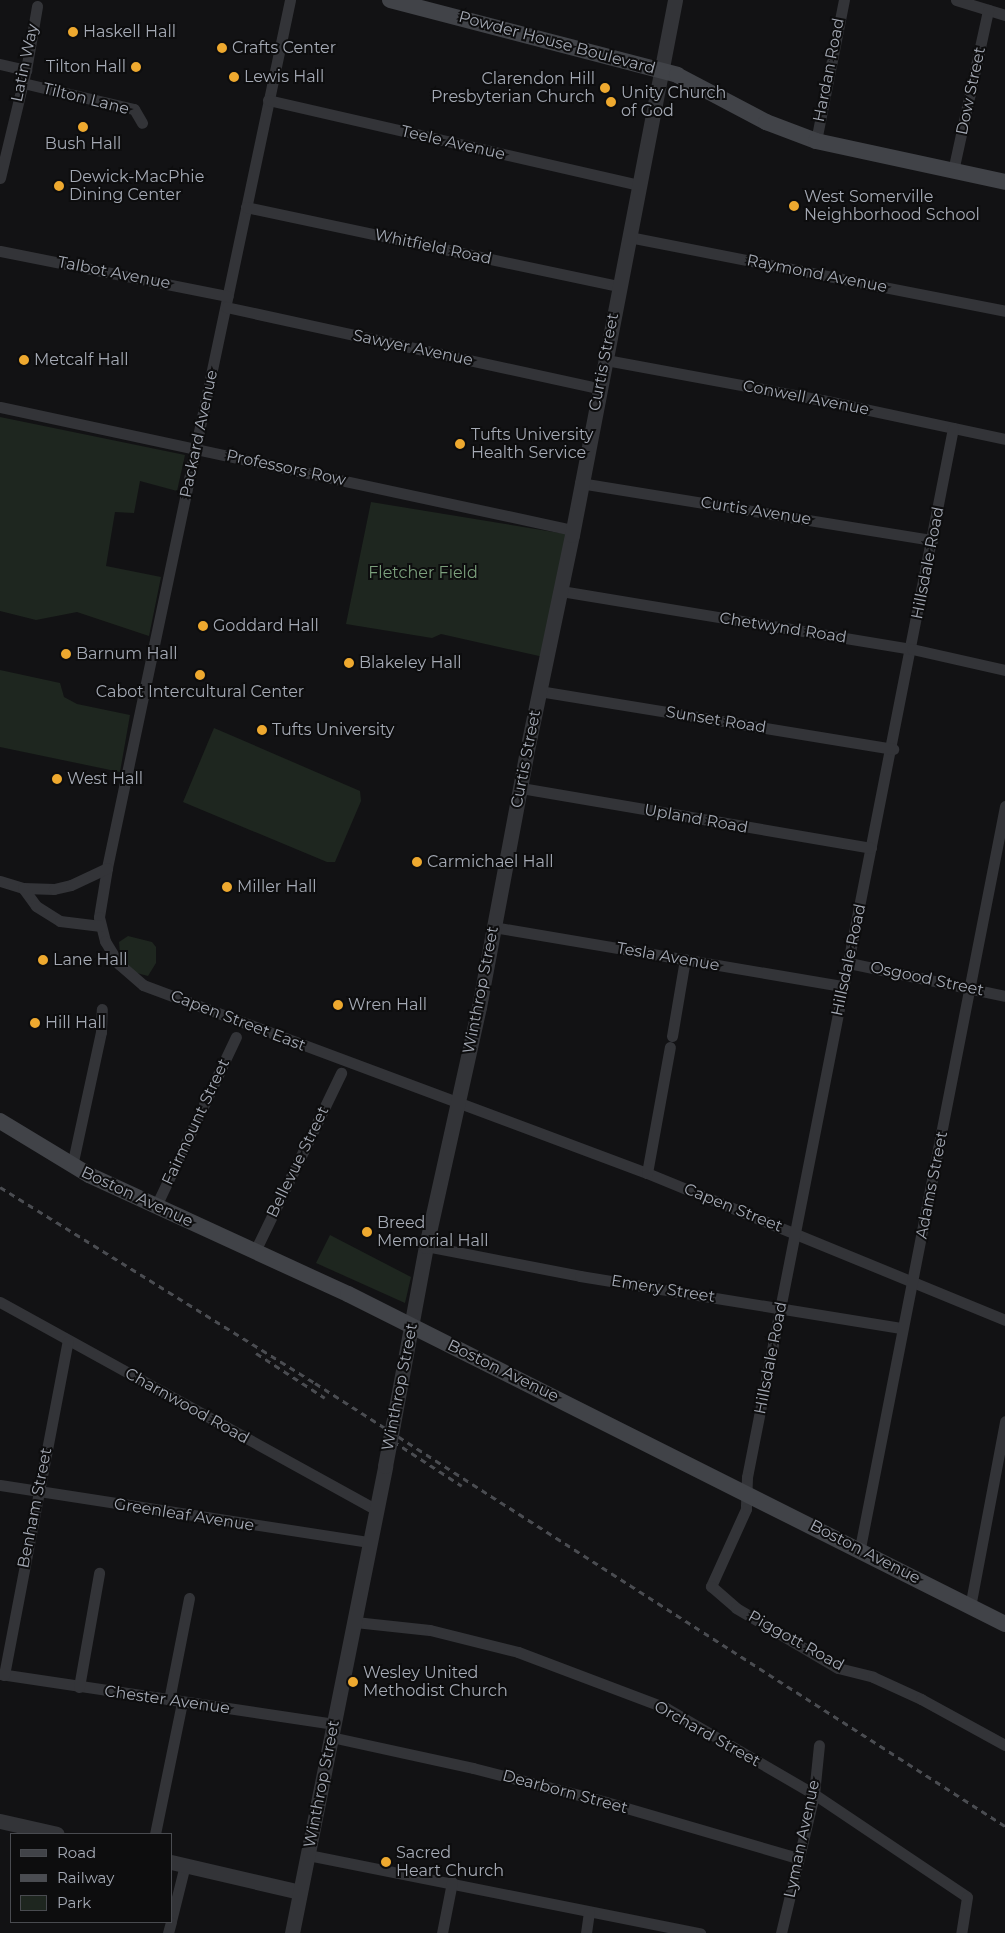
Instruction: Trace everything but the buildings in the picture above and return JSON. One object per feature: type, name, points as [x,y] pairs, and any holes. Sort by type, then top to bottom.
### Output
[{"type":"main road","name":"Powder House Boulevard","points":[[390,0],[660,70],[693,81],[766,122],[816,141],[1005,182]]},
{"type":"main road","name":"Boston Avenue","points":[[0,1121],[72,1166],[412,1327],[860,1548],[1005,1624]]},
{"type":"street","name":"Packard Avenue","points":[[107,868],[129,776],[195,448],[290,0]]},
{"type":"street","name":"Curtis Street","points":[[510,841],[573,530],[580,483],[606,360],[660,70],[675,0]]},
{"type":"street","name":"Hardan Road","points":[[816,141],[844,0]]},
{"type":"street","points":[[956,0],[1005,16]]},
{"type":"street","name":"Latin Way","points":[[0,178],[26,70],[37,6]]},
{"type":"street","name":"Dow Street","points":[[953,171],[988,10]]},
{"type":"street","points":[[0,64],[26,70]]},
{"type":"street","name":"Tilton Lane","points":[[22,83],[134,109],[142,123]]},
{"type":"street","name":"Teele Avenue","points":[[268,100],[638,185]]},
{"type":"street","name":"Whitfield Road","points":[[246,207],[619,286]]},
{"type":"street","name":"Raymond Avenue","points":[[629,237],[1005,311]]},
{"type":"street","name":"Talbot Avenue","points":[[0,251],[227,302]]},
{"type":"street","name":"Sawyer Avenue","points":[[227,302],[599,388]]},
{"type":"street","name":"Conwell Avenue","points":[[606,360],[822,400],[1005,439]]},
{"type":"street","name":"Professors Row","points":[[0,407],[573,530]]},
{"type":"street","name":"Hillsdale Road","points":[[747,1492],[794,1233],[893,749],[954,428]]},
{"type":"street","name":"Curtis Avenue","points":[[580,483],[932,540]]},
{"type":"street","name":"Chetwynd Road","points":[[561,591],[912,649],[1005,670]]},
{"type":"street","name":"Sunset Road","points":[[539,691],[893,749]]},
{"type":"street","name":"Upland Road","points":[[521,788],[872,848]]},
{"type":"street","name":"Adams Street","points":[[860,1548],[901,1328],[913,1284],[1005,806]]},
{"type":"street","name":"Winthrop Street","points":[[292,1933],[354,1622],[368,1542],[385,1466],[426,1246],[458,1101],[510,841]]},
{"type":"street","points":[[0,881],[23,888],[54,890],[71,885],[107,868]]},
{"type":"street","name":"Capen Street East","points":[[107,868],[99,917],[105,941],[119,964],[143,985],[254,1029],[458,1101]]},
{"type":"street","points":[[23,888],[36,906],[60,921],[101,926]]},
{"type":"street","name":"Tesla Avenue","points":[[493,927],[843,986]]},
{"type":"street","points":[[647,1173],[685,959]]},
{"type":"street","name":"Osgood Street","points":[[849,963],[1005,996]]},
{"type":"street","points":[[72,1166],[101,1032],[102,1009]]},
{"type":"street","name":"Fairmount Street","points":[[156,1206],[236,1037]]},
{"type":"street","name":"Bellevue Street","points":[[255,1251],[341,1073]]},
{"type":"street","name":"Capen Street","points":[[458,1101],[647,1173],[913,1284],[1005,1320]]},
{"type":"street","name":"Emery Street","points":[[426,1246],[580,1276],[901,1328]]},
{"type":"street","name":"Charnwood Road","points":[[0,1302],[375,1509]]},
{"type":"street","name":"Benham Street","points":[[2,1674],[68,1341]]},
{"type":"street","points":[[970,1607],[1005,1421]]},
{"type":"street","name":"Greenleaf Avenue","points":[[0,1485],[368,1542]]},
{"type":"street","name":"Piggott Road","points":[[747,1492],[746,1509],[712,1580],[714,1592],[838,1668],[873,1677],[922,1699],[1005,1745]]},
{"type":"street","points":[[79,1687],[99,1573]]},
{"type":"street","points":[[169,1700],[189,1598]]},
{"type":"street","name":"Orchard Street","points":[[354,1622],[430,1630],[518,1652],[666,1708],[814,1794],[967,1897],[961,1933]]},
{"type":"street","name":"Chester Avenue","points":[[2,1674],[182,1702],[332,1730]]},
{"type":"street","points":[[155,1833],[182,1702]]},
{"type":"street","name":"Dearborn Street","points":[[332,1730],[606,1802],[797,1858]]},
{"type":"street","name":"Lyman Avenue","points":[[781,1933],[797,1858],[814,1794],[819,1745]]},
{"type":"street","points":[[0,1821],[53,1833]]},
{"type":"street","points":[[308,1855],[452,1882],[588,1912],[700,1933]]},
{"type":"street","points":[[172,1913],[178,1864],[300,1892]]},
{"type":"street","points":[[442,1933],[452,1882]]},
{"type":"street","points":[[586,1933],[588,1912]]},
{"type":"green space","points":[[0,417],[185,455],[177,491],[140,481],[134,513],[115,512],[106,566],[161,577],[149,636],[77,612],[36,620],[0,611]]},
{"type":"green space","name":"Fletcher Field","points":[[371,502],[572,535],[548,658],[441,634],[432,638],[346,624]]},
{"type":"green space","points":[[0,670],[60,683],[64,697],[77,704],[130,715],[120,772],[0,747]]},
{"type":"green space","points":[[214,728],[360,791],[361,801],[335,862],[327,862],[183,802]]},
{"type":"green space","points":[[128,936],[152,942],[156,947],[156,963],[148,976],[133,972],[120,954],[119,942]]},
{"type":"green space","points":[[330,1235],[411,1277],[405,1303],[316,1263]]},
{"type":"railway","points":[[0,1187],[315,1383],[1005,1826]]},
{"type":"railway","points":[[256,1353],[325,1398]]},
{"type":"railway","points":[[393,1441],[462,1486]]},
{"type":"place","name":"Haskell Hall","points":[[73,32]]},
{"type":"place","name":"Crafts Center","points":[[222,48]]},
{"type":"place","name":"Tilton Hall","points":[[136,67]]},
{"type":"place","name":"Lewis Hall","points":[[234,77]]},
{"type":"place","name":"Clarendon Hill Presbyterian Church","points":[[605,88]]},
{"type":"place","name":"Unity Church of God","points":[[611,102]]},
{"type":"place","name":"Bush Hall","points":[[83,127]]},
{"type":"place","name":"Dewick-MacPhie Dining Center","points":[[59,186]]},
{"type":"place","name":"West Somerville Neighborhood School","points":[[794,206]]},
{"type":"place","name":"Metcalf Hall","points":[[24,360]]},
{"type":"place","name":"Tufts University Health Service","points":[[460,444]]},
{"type":"place","name":"Goddard Hall","points":[[203,626]]},
{"type":"place","name":"Barnum Hall","points":[[66,654]]},
{"type":"place","name":"Blakeley Hall","points":[[349,663]]},
{"type":"place","name":"Cabot Intercultural Center","points":[[200,675]]},
{"type":"place","name":"Tufts University","points":[[262,730]]},
{"type":"place","name":"West Hall","points":[[57,779]]},
{"type":"place","name":"Carmichael Hall","points":[[417,862]]},
{"type":"place","name":"Miller Hall","points":[[227,887]]},
{"type":"place","name":"Lane Hall","points":[[43,960]]},
{"type":"place","name":"Wren Hall","points":[[338,1005]]},
{"type":"place","name":"Hill Hall","points":[[35,1023]]},
{"type":"place","name":"Breed Memorial Hall","points":[[367,1232]]},
{"type":"place","name":"Wesley United Methodist Church","points":[[353,1682]]},
{"type":"place","name":"Sacred Heart Church","points":[[386,1862]]}]
